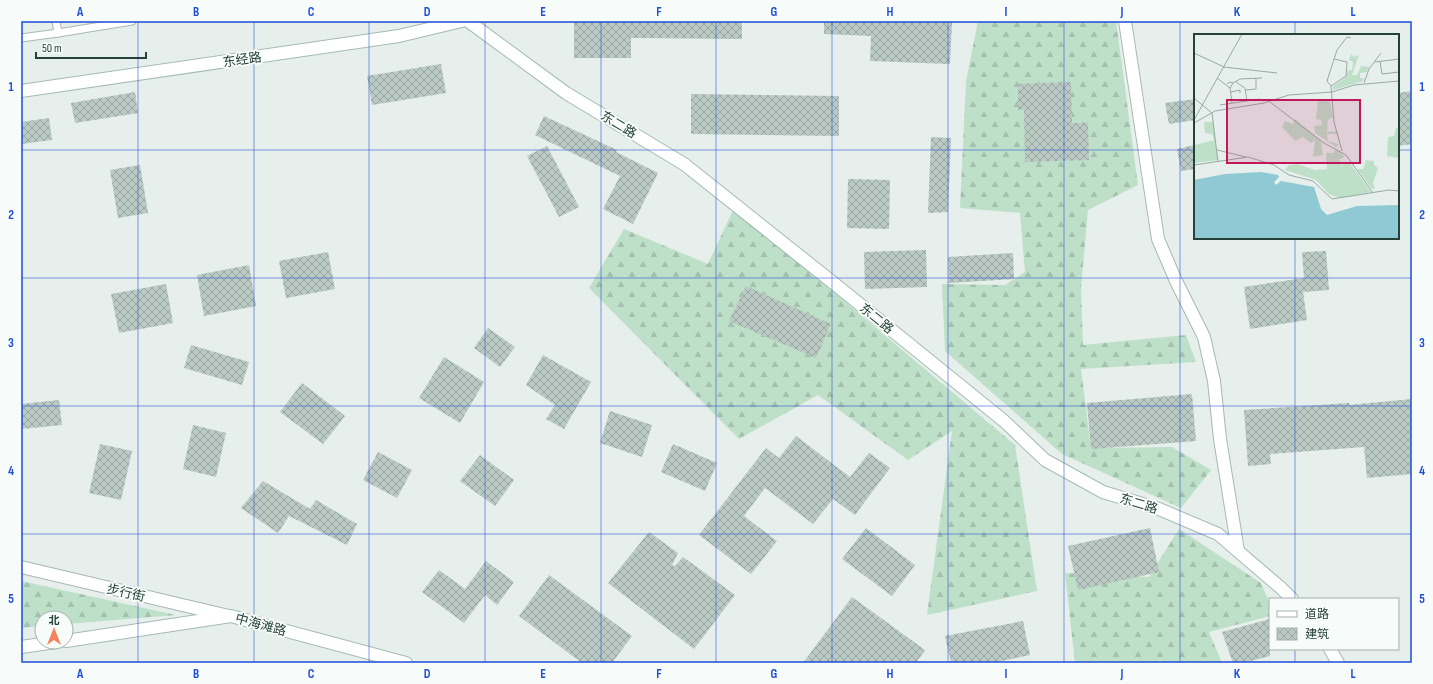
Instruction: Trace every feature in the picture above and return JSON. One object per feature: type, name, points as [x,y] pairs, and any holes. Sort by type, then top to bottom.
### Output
[{"type":"street","name":"东经路","points":[[21,91],[399,36],[462,21]]},
{"type":"street","name":"东二路","points":[[468,21],[566,93],[684,164],[1004,421],[1045,460],[1103,492],[1159,509],[1218,534],[1291,598]]},
{"type":"street","points":[[1125,21],[1158,239],[1176,281],[1204,337],[1214,381],[1220,439],[1238,551]]},
{"type":"street","name":"步行街","points":[[21,567],[230,616]]},
{"type":"street","name":"中海滩路","points":[[74,640],[230,616],[406,663]]},
{"type":"street","points":[[21,647],[34,645]]},
{"type":"street","points":[[1331,650],[1338,663]]},
{"type":"lane","points":[[56,21],[58,33]]},
{"type":"lane","points":[[21,38],[132,21]]},
{"type":"green space","points":[[978,21],[1116,21],[1138,185],[1088,210],[1081,288],[1083,345],[1186,335],[1196,362],[1081,369],[1091,448],[1172,447],[1211,470],[1181,508],[1062,454],[945,351],[942,284],[1005,285],[1025,272],[1020,213],[960,208],[966,81]]},
{"type":"green space","points":[[733,210],[759,229],[1015,445],[1037,591],[927,615],[952,431],[908,460],[818,395],[739,439],[589,288],[624,229],[708,264]]},
{"type":"green space","points":[[1179,529],[1261,583],[1269,602],[1269,616],[1209,632],[1222,663],[1075,663],[1065,573],[1149,577]]},
{"type":"green space","points":[[21,581],[176,615],[74,623],[74,610],[34,610],[34,627],[21,628]]},
{"type":"building","points":[[574,21],[742,21],[742,39],[631,38],[631,58],[574,58]]},
{"type":"building","points":[[824,21],[952,22],[950,64],[870,61],[871,36],[824,34]]},
{"type":"building","points":[[441,64],[446,93],[372,105],[367,76]]},
{"type":"building","points":[[1071,82],[1072,123],[1088,123],[1089,160],[1025,162],[1024,109],[1018,110],[1018,84]]},
{"type":"building","points":[[1412,91],[1412,144],[1399,146],[1399,93]]},
{"type":"building","points":[[135,92],[138,113],[75,123],[71,103]]},
{"type":"building","points":[[691,94],[839,96],[839,136],[691,134]]},
{"type":"building","points":[[1194,99],[1194,120],[1169,124],[1165,103]]},
{"type":"building","points":[[544,116],[617,150],[616,152],[658,173],[633,224],[603,209],[620,176],[535,135]]},
{"type":"building","points":[[49,118],[52,140],[21,144],[21,122]]},
{"type":"building","points":[[931,137],[951,138],[948,212],[928,213]]},
{"type":"building","points":[[1194,145],[1194,169],[1181,171],[1177,149]]},
{"type":"building","points":[[547,146],[579,207],[559,217],[527,156]]},
{"type":"building","points":[[140,165],[148,213],[118,218],[110,170]]},
{"type":"building","points":[[848,179],[890,180],[889,229],[847,228]]},
{"type":"building","points":[[926,250],[927,287],[865,289],[864,252]]},
{"type":"building","points":[[1326,251],[1329,290],[1303,292],[1307,320],[1250,329],[1244,287],[1304,278],[1302,252]]},
{"type":"building","points":[[328,252],[335,289],[286,298],[279,261]]},
{"type":"building","points":[[1013,253],[1014,279],[949,283],[948,257]]},
{"type":"building","points":[[249,265],[256,306],[204,316],[197,275]]},
{"type":"building","points":[[166,284],[173,323],[119,333],[111,294]]},
{"type":"building","points":[[746,286],[831,324],[816,358],[729,321]]},
{"type":"building","points":[[488,328],[515,347],[500,367],[474,348]]},
{"type":"building","points":[[191,345],[249,362],[242,385],[184,368]]},
{"type":"building","points":[[543,355],[591,382],[564,429],[546,419],[555,405],[526,385]]},
{"type":"building","points":[[444,357],[484,382],[460,423],[419,398]]},
{"type":"building","points":[[302,383],[345,416],[323,444],[280,412]]},
{"type":"building","points":[[1192,394],[1196,441],[1091,449],[1087,403]]},
{"type":"building","points":[[1412,399],[1412,474],[1367,478],[1364,447],[1270,454],[1271,464],[1248,466],[1244,410],[1349,403],[1349,405]]},
{"type":"building","points":[[59,400],[62,425],[21,429],[21,404]]},
{"type":"building","points":[[610,411],[652,425],[642,457],[600,443]]},
{"type":"building","points":[[193,425],[226,433],[216,477],[183,469]]},
{"type":"building","points":[[796,436],[850,477],[869,453],[890,468],[855,515],[833,499],[813,524],[765,488],[744,516],[777,541],[751,574],[699,535],[766,448],[779,458]]},
{"type":"building","points":[[100,444],[132,451],[121,500],[89,493]]},
{"type":"building","points":[[673,444],[717,463],[705,491],[661,472]]},
{"type":"building","points":[[378,452],[412,470],[397,498],[363,480]]},
{"type":"building","points":[[480,455],[514,480],[495,506],[460,481]]},
{"type":"building","points":[[263,481],[310,509],[316,500],[357,524],[347,545],[289,516],[278,533],[241,508]]},
{"type":"building","points":[[866,528],[915,565],[892,596],[842,559]]},
{"type":"building","points":[[1150,528],[1159,572],[1078,590],[1068,546]]},
{"type":"building","points":[[649,532],[678,553],[672,565],[675,566],[683,557],[735,595],[694,649],[608,583]]},
{"type":"building","points":[[486,561],[514,582],[497,605],[485,595],[464,623],[422,592],[439,570],[465,589]]},
{"type":"building","points":[[549,575],[632,636],[612,663],[582,663],[519,616]]},
{"type":"building","points":[[852,597],[925,650],[916,663],[803,663]]},
{"type":"building","points":[[1269,619],[1270,656],[1243,663],[1233,663],[1222,632]]},
{"type":"building","points":[[1023,621],[1030,655],[992,663],[951,663],[945,636]]}]
